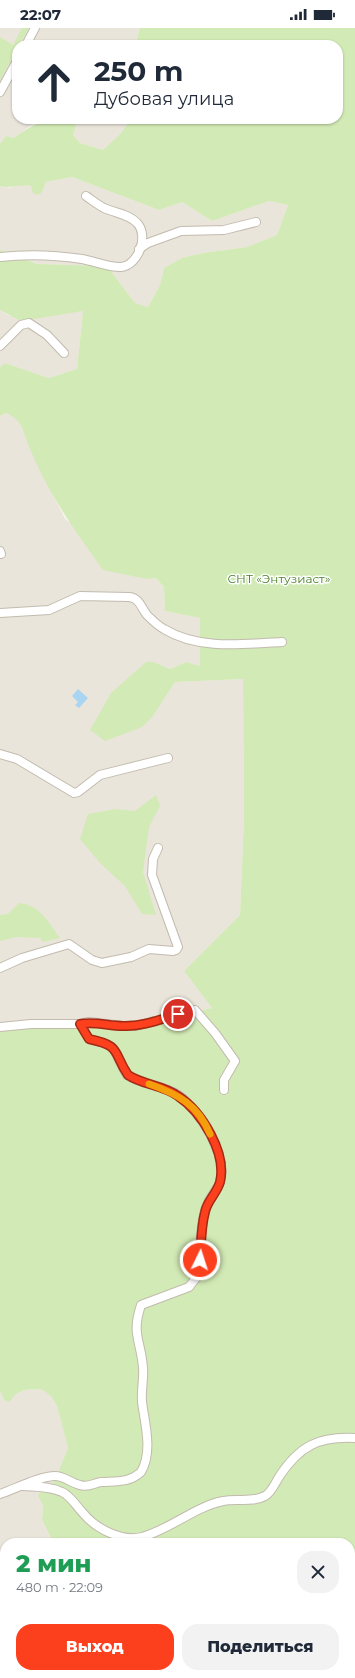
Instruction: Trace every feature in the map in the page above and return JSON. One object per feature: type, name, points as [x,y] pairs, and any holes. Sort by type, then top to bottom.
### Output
[{"type":"street","points":[[29,40],[35,28]]},
{"type":"street","points":[[0,92],[12,70]]},
{"type":"street","points":[[86,196],[103,207],[131,218],[138,224],[142,233],[140,249]]},
{"type":"street","points":[[0,257],[46,255],[82,259],[119,267],[127,265],[132,261],[140,249],[148,243],[181,231],[224,230],[256,222]]},
{"type":"street","points":[[0,346],[21,325],[28,323],[48,335],[64,353]]},
{"type":"street","points":[[0,613],[49,610],[80,596],[129,597],[135,598],[145,610],[146,614],[163,629],[188,641],[229,644],[282,642]]},
{"type":"street","points":[[0,754],[17,760],[74,793],[78,792],[100,775],[168,758]]},
{"type":"street","points":[[0,968],[22,958],[69,944],[92,960],[102,963],[131,957],[149,949],[176,950],[178,947],[152,875],[153,859],[158,848]]},
{"type":"street","points":[[0,1027],[31,1024],[80,1024],[95,1022],[123,1026],[140,1025],[194,1010],[215,1033],[234,1062],[224,1080],[224,1090]]},
{"type":"street","points":[[0,1494],[23,1486],[32,1481],[54,1476],[85,1486],[100,1482],[122,1481],[137,1476],[141,1472],[146,1460],[147,1425],[142,1402],[142,1382],[144,1370],[136,1335],[136,1321],[141,1305],[189,1288],[203,1269],[200,1260],[203,1220],[208,1202],[219,1184],[221,1174],[220,1161],[206,1124],[194,1108],[171,1091],[148,1084],[128,1075],[114,1048],[103,1042],[89,1039],[80,1024]]},
{"type":"street","points":[[23,1486],[48,1487],[62,1492],[73,1501],[94,1525],[108,1532],[128,1538],[142,1537],[160,1530],[189,1514],[222,1501],[255,1499],[266,1496],[272,1490],[289,1462],[308,1446],[322,1440],[337,1437],[355,1438]]},
{"type":"shaded area","points":[[0,28],[140,28],[136,40],[12,40],[12,124],[34,124],[14,138],[6,136],[0,144]]},
{"type":"shaded area","points":[[76,124],[127,124],[121,133],[103,150],[80,143],[73,135]]},
{"type":"shaded area","points":[[72,177],[159,210],[182,202],[212,221],[269,201],[288,205],[277,235],[247,247],[203,253],[182,258],[164,268],[160,285],[148,307],[135,303],[107,266],[37,264],[0,250],[0,186],[10,188],[22,184],[31,186],[42,192],[46,182]]},
{"type":"shaded area","points":[[0,310],[10,316],[83,311],[77,369],[49,378],[5,363],[0,367]]},
{"type":"shaded area","points":[[6,413],[16,417],[25,431],[30,448],[65,519],[147,579],[156,578],[164,587],[165,611],[200,618],[200,666],[186,662],[170,669],[154,662],[153,716],[175,682],[243,679],[244,817],[240,915],[184,971],[212,1008],[123,1028],[0,1026],[0,416]]},
{"type":"shaded area","points":[[41,1389],[51,1396],[57,1406],[68,1448],[54,1482],[41,1490],[43,1505],[42,1520],[51,1538],[0,1538],[0,1391],[4,1400],[24,1390]]},
{"type":"green space","points":[[22,28],[29,28],[22,40],[16,40]]},
{"type":"green space","name":"СНТ «Энтузиаст»","points":[[140,28],[355,28],[355,1538],[51,1538],[42,1520],[43,1505],[38,1496],[41,1490],[54,1482],[68,1448],[57,1406],[51,1396],[41,1389],[24,1390],[16,1394],[9,1402],[4,1400],[0,1391],[0,1026],[94,1021],[123,1028],[212,1008],[184,971],[240,915],[244,817],[243,679],[175,682],[153,716],[142,727],[105,741],[90,730],[111,693],[146,662],[154,662],[170,669],[186,662],[200,666],[200,618],[165,611],[164,587],[156,578],[147,579],[103,570],[72,526],[45,481],[20,423],[6,413],[0,416],[0,367],[5,363],[49,378],[77,369],[83,311],[21,321],[0,310],[0,250],[37,264],[107,266],[135,303],[148,307],[160,285],[164,268],[182,258],[203,253],[247,247],[277,235],[288,205],[269,201],[212,221],[182,202],[159,210],[72,177],[46,182],[42,192],[38,195],[33,193],[31,186],[0,186],[0,144],[6,136],[14,138],[37,124],[76,124],[73,135],[80,143],[103,150],[121,133],[127,124],[343,124],[343,40],[136,40]]},
{"type":"green space","points":[[0,37],[12,44],[12,58],[0,80]]},
{"type":"green space","points":[[156,795],[160,806],[149,827],[143,872],[156,915],[142,914],[125,886],[100,863],[80,839],[88,814],[116,809],[135,811]]},
{"type":"green space","points":[[19,903],[32,907],[43,915],[60,938],[43,942],[40,938],[16,937],[0,941],[0,915],[8,914]]},
{"type":"water","points":[[78,689],[88,698],[79,708],[75,705],[78,702],[72,696]]},
{"type":"slow traffic","points":[[149,1084],[171,1091],[194,1108],[206,1124],[210,1134]]},
{"type":"route","points":[[178,1014],[140,1025],[123,1026],[95,1022],[80,1024],[89,1039],[103,1042],[114,1048],[118,1053],[124,1070],[133,1079],[171,1091],[194,1108],[206,1124],[220,1161],[221,1174],[219,1184],[205,1210],[200,1260]]}]
